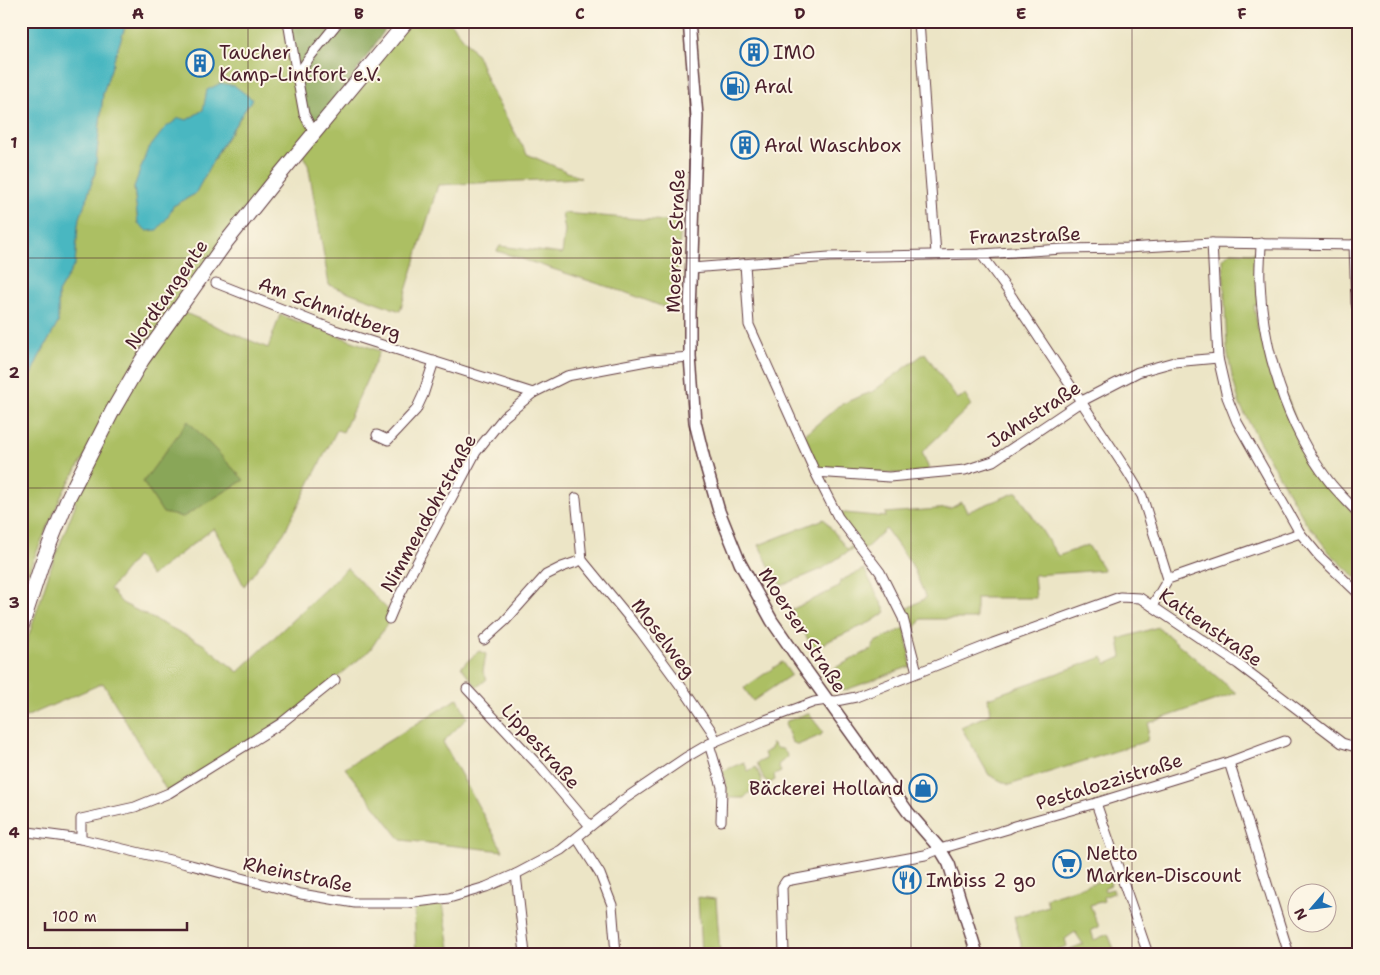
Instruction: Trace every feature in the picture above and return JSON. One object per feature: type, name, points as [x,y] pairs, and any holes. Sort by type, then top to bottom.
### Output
[{"type":"main road","name":"Nordtangente","points":[[21,628],[42,563],[69,496],[113,410],[142,360],[226,242],[407,21]]},
{"type":"street","points":[[288,21],[304,114],[314,133]]},
{"type":"street","points":[[297,76],[338,21]]},
{"type":"street","name":"Moerser Straße","points":[[689,21],[697,116],[690,357],[695,422],[718,511],[740,563],[772,621],[908,812],[940,849],[949,864],[977,954]]},
{"type":"street","points":[[919,21],[936,254]]},
{"type":"street","points":[[1212,243],[1218,358],[1227,397],[1237,422],[1300,533],[1319,556],[1357,588]]},
{"type":"street","name":"Franzstraße","points":[[692,268],[829,257],[981,254],[1212,243],[1356,244]]},
{"type":"street","points":[[1261,243],[1260,281],[1266,334],[1275,371],[1285,399],[1296,426],[1313,457],[1328,480],[1359,514]]},
{"type":"street","points":[[1356,244],[1356,303],[1359,315]]},
{"type":"street","points":[[981,254],[1082,402],[1142,496],[1168,579]]},
{"type":"street","points":[[745,264],[749,325],[815,472],[838,516],[880,572],[903,618],[917,672]]},
{"type":"street","name":"Am Schmidtberg","points":[[216,283],[335,330],[533,393]]},
{"type":"street","name":"Nimmendohrstraße","points":[[389,619],[397,600],[476,452],[504,417],[533,393],[567,376],[652,360],[690,357]]},
{"type":"street","name":"Jahnstraße","points":[[815,472],[889,477],[965,470],[993,461],[1082,402],[1138,372],[1174,362],[1218,358]]},
{"type":"street","points":[[377,435],[388,440],[416,410],[434,362]]},
{"type":"street","points":[[484,640],[505,621],[546,575],[582,560],[576,498]]},
{"type":"street","points":[[1152,606],[1168,579],[1300,533]]},
{"type":"street","name":"Moselweg","points":[[582,560],[645,638],[688,696],[711,730],[712,742]]},
{"type":"street","name":"Kattenstraße","points":[[828,700],[836,701],[856,696],[1038,626],[1120,597],[1140,598],[1238,664],[1342,744],[1359,748]]},
{"type":"street","points":[[82,839],[81,819],[135,807],[169,793],[280,724],[335,680]]},
{"type":"street","name":"Lippestraße","points":[[467,689],[540,768],[590,826]]},
{"type":"street","name":"Rheinstraße","points":[[21,831],[82,839],[301,894],[355,904],[408,903],[449,898],[486,887],[516,874],[561,850],[623,800],[712,742],[801,706],[828,700]]},
{"type":"street","name":"Pestalozzistraße","points":[[784,954],[782,887],[786,881],[925,855],[1014,826],[1229,762],[1285,741]]},
{"type":"street","points":[[712,742],[722,787],[721,821]]},
{"type":"street","points":[[1229,762],[1289,954]]},
{"type":"street","points":[[1096,803],[1148,954]]},
{"type":"street","points":[[576,838],[600,874],[612,905],[616,954]]},
{"type":"street","points":[[516,874],[525,954]]},
{"type":"green space","points":[[127,21],[288,21],[314,131],[407,21],[449,21],[477,55],[492,92],[527,154],[581,178],[438,185],[400,311],[329,285],[308,164],[299,149],[178,310],[268,348],[280,315],[380,351],[343,432],[337,430],[284,533],[244,586],[214,528],[151,576],[137,556],[110,589],[122,603],[203,644],[238,672],[347,568],[393,615],[370,650],[287,719],[168,793],[103,683],[21,719],[21,669],[27,641],[51,567],[76,503],[69,496],[108,418],[62,494],[32,563],[21,597],[21,394],[58,323],[58,293],[75,264],[78,224],[95,173],[103,93]],"holes":[[[252,99],[213,160],[195,194],[138,223],[134,187],[187,120],[203,110]]]},
{"type":"green space","points":[[288,21],[391,21],[314,133],[304,114]]},
{"type":"green space","points":[[562,213],[679,222],[681,226],[674,311],[627,293],[497,251],[500,246],[562,254],[565,231]]},
{"type":"green space","points":[[1230,252],[1257,253],[1258,304],[1254,305],[1258,331],[1262,331],[1310,458],[1307,460],[1323,484],[1326,482],[1359,519],[1359,574],[1356,578],[1330,553],[1305,521],[1240,405],[1227,349],[1223,260]]},
{"type":"green space","points":[[925,353],[957,399],[965,395],[971,405],[922,452],[931,474],[820,472],[804,435],[840,405],[872,392]]},
{"type":"green space","points":[[188,421],[244,480],[183,517],[163,513],[143,482]]},
{"type":"green space","points":[[1017,492],[1058,556],[1088,545],[1104,570],[1034,575],[1036,598],[976,598],[976,619],[921,619],[912,634],[904,610],[926,598],[912,565],[886,529],[864,550],[859,544],[822,569],[781,586],[759,545],[824,519],[847,549],[858,544],[835,512],[886,517],[885,513],[951,508],[962,502],[967,512]]},
{"type":"green space","points":[[864,569],[886,612],[871,622],[813,648],[791,610],[839,587],[840,581]]},
{"type":"green space","points":[[1158,627],[1236,693],[1149,723],[1147,741],[1009,785],[989,775],[961,727],[990,714],[988,698],[1103,657],[1106,664],[1122,657],[1119,639]]},
{"type":"green space","points":[[905,628],[911,666],[843,691],[829,671],[872,649],[875,642]]},
{"type":"green space","points":[[479,651],[486,654],[483,672],[487,679],[477,687],[461,667]]},
{"type":"green space","points":[[782,662],[791,675],[753,701],[744,688]]},
{"type":"green space","points":[[458,698],[467,718],[443,742],[503,851],[401,840],[345,768]]},
{"type":"green space","points":[[808,713],[823,732],[821,735],[798,745],[792,742],[785,724],[787,721]]},
{"type":"green space","points":[[772,743],[777,748],[786,752],[787,757],[778,765],[781,772],[774,775],[775,780],[768,784],[757,763],[766,759],[764,753],[771,749]]},
{"type":"green space","points":[[744,762],[748,771],[756,767],[763,787],[756,792],[753,789],[744,798],[728,798],[723,771]]},
{"type":"green space","points":[[1107,873],[1111,885],[1104,888],[1105,891],[1113,889],[1114,893],[1103,897],[1104,901],[1090,905],[1099,927],[1091,930],[1094,940],[1108,934],[1116,954],[1057,954],[1083,944],[1075,932],[1065,939],[1067,946],[1045,954],[1014,954],[1023,951],[1014,917],[1048,906],[1046,898],[1104,880],[1102,875]]},
{"type":"green space","points":[[698,897],[716,899],[720,954],[701,954]]},
{"type":"green space","points":[[443,904],[451,954],[416,954],[414,907]]},
{"type":"water","points":[[21,21],[127,21],[103,93],[95,173],[78,224],[75,264],[58,293],[58,323],[38,359],[21,397]]},
{"type":"water","points":[[221,83],[235,86],[252,99],[220,148],[195,194],[173,206],[168,217],[157,230],[147,231],[138,223],[134,187],[147,151],[165,128],[179,118],[187,120],[203,110],[207,90]]},
{"type":"place","name":"IMO","points":[[754,52]]},
{"type":"place","name":"Taucher Kamp-Lintfort e.V.","points":[[200,63]]},
{"type":"place","name":"Aral","points":[[735,86]]},
{"type":"place","name":"Aral Waschbox","points":[[745,145]]},
{"type":"place","name":"Bäckerei Holland","points":[[923,788]]},
{"type":"place","name":"Netto Marken-Discount","points":[[1067,864]]},
{"type":"place","name":"Imbiss 2 go","points":[[907,880]]}]
